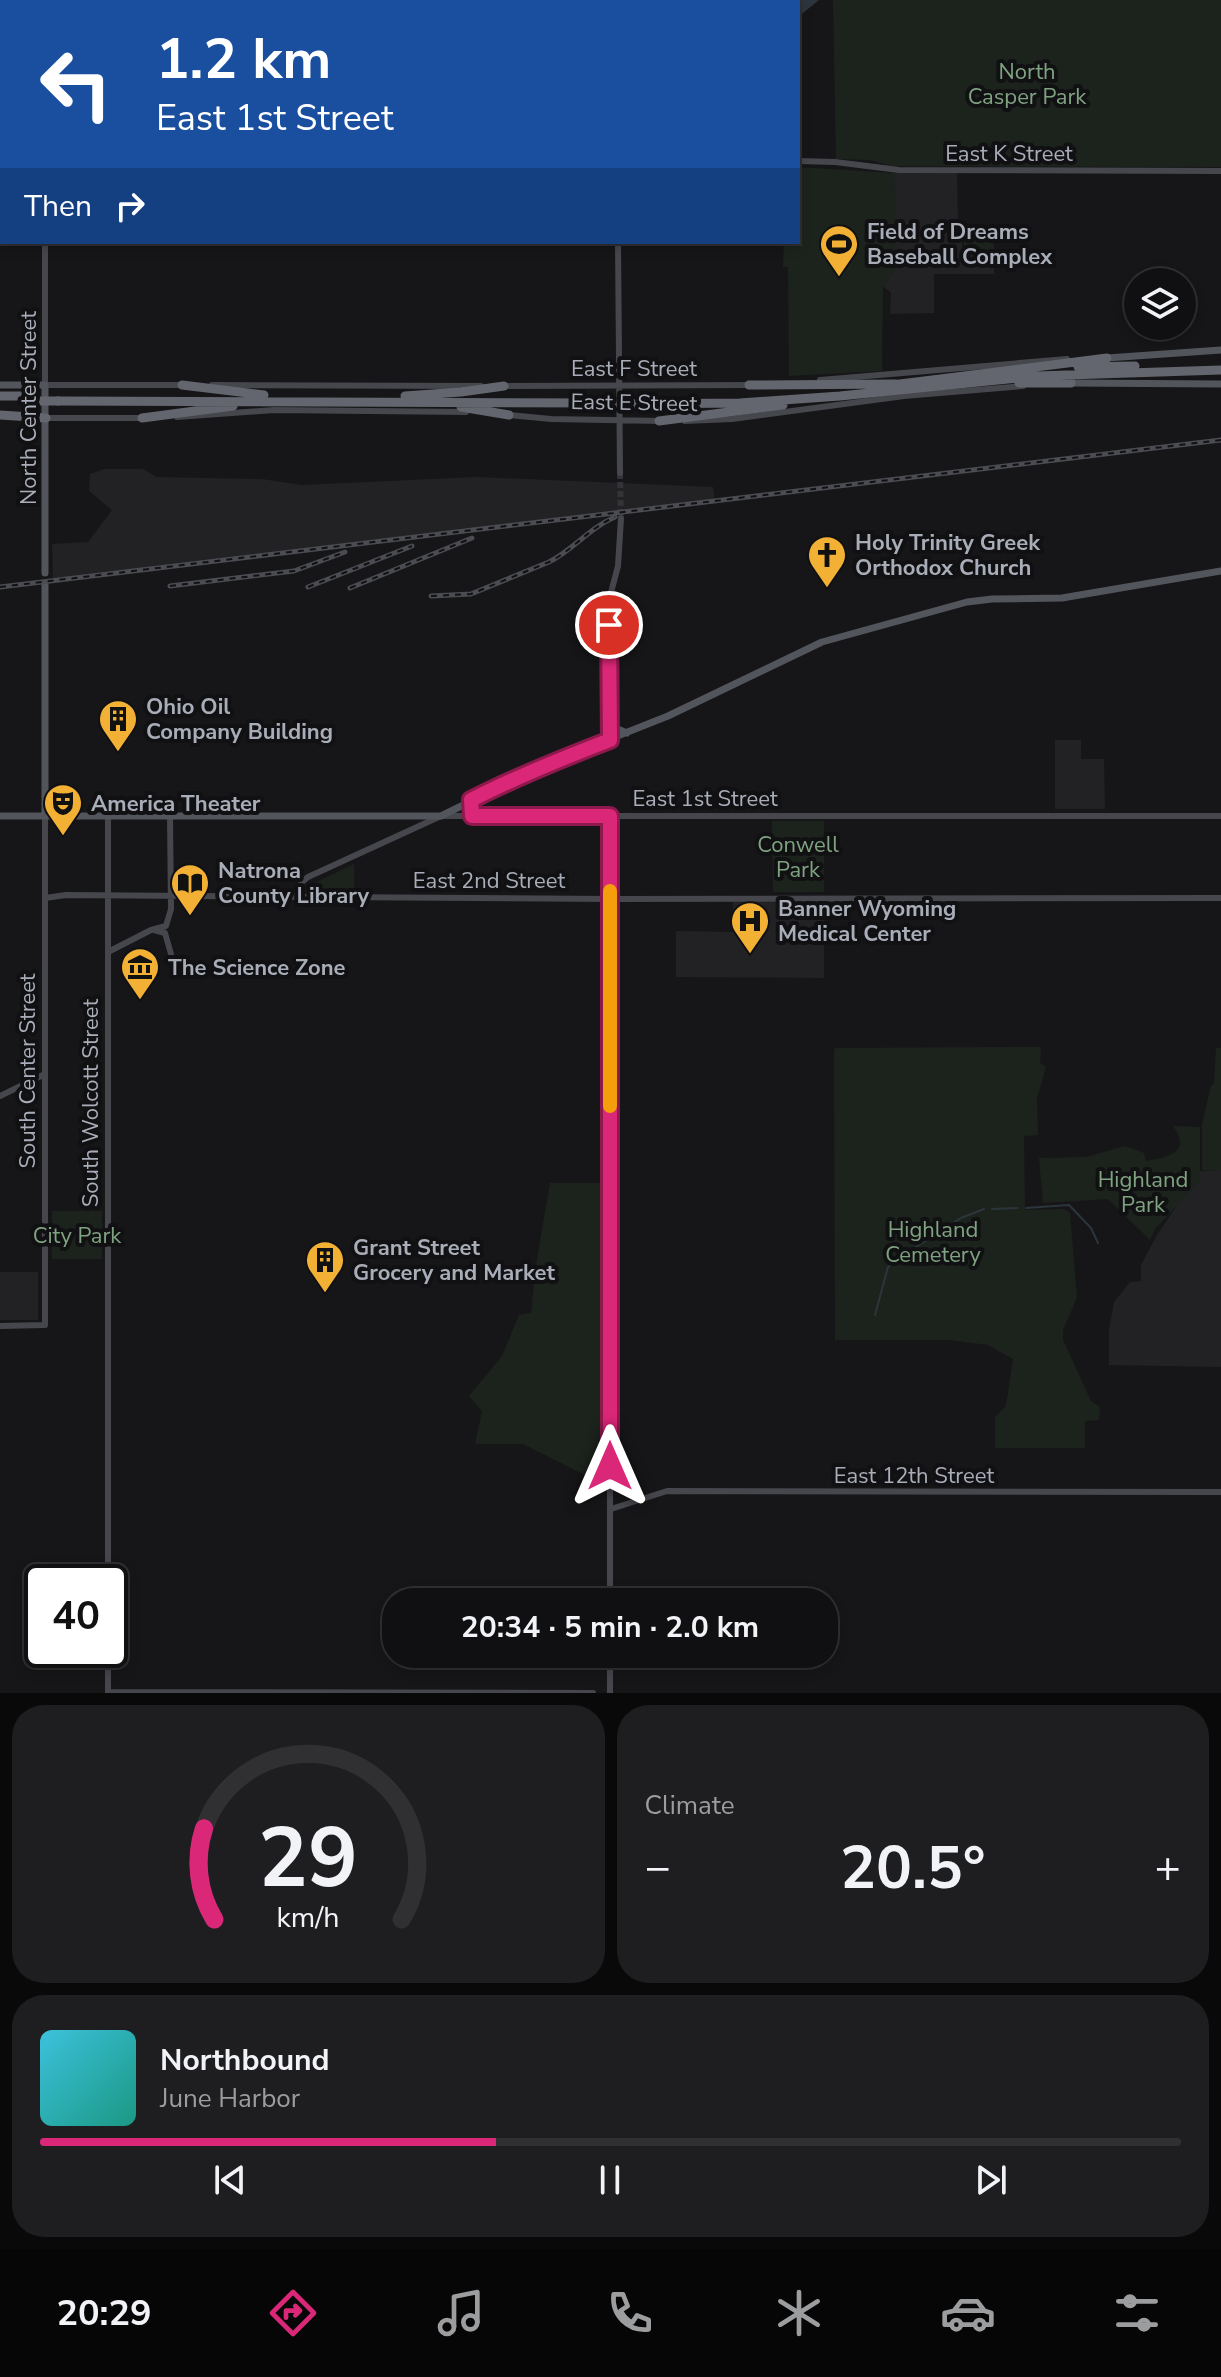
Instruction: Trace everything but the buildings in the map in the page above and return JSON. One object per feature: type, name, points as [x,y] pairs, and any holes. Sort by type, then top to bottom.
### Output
[{"type":"highway","points":[[632,401],[763,396],[903,384],[1107,358]]},
{"type":"highway","points":[[1003,371],[1221,367]]},
{"type":"highway","points":[[0,399],[267,398],[740,403],[1037,376],[1221,367]]},
{"type":"highway","points":[[975,382],[1071,383]]},
{"type":"highway","points":[[749,385],[903,384]]},
{"type":"highway","points":[[182,385],[267,398]]},
{"type":"highway","points":[[405,399],[504,386]]},
{"type":"highway","points":[[659,421],[840,396]]},
{"type":"highway","points":[[142,418],[267,398]]},
{"type":"highway","points":[[405,399],[509,415]]},
{"type":"highway","points":[[0,415],[46,418]]},
{"type":"main road","name":"East K Street","points":[[800,161],[899,170],[1221,171]]},
{"type":"main road","name":"North Center Street","points":[[45,244],[45,573]]},
{"type":"main road","points":[[618,244],[620,473]]},
{"type":"main road","name":"East F Street","points":[[45,385],[749,385],[887,376],[1040,360],[1221,350]]},
{"type":"main road","name":"East E Street","points":[[46,418],[142,418],[274,410],[441,410],[551,419],[732,419],[904,396],[1071,383],[1221,384]]},
{"type":"main road","points":[[0,385],[45,385]]},
{"type":"main road","points":[[610,740],[609,600],[618,566],[621,518]]},
{"type":"main road","points":[[295,897],[308,877],[547,764],[627,733],[822,642],[956,605],[992,599],[1062,598],[1221,571]]},
{"type":"main road","points":[[45,585],[45,816]]},
{"type":"main road","points":[[610,718],[615,728],[627,733]]},
{"type":"main road","points":[[471,800],[472,816]]},
{"type":"main road","name":"East 1st Street","points":[[0,816],[1221,816]]},
{"type":"main road","name":"South Center Street","points":[[0,1326],[45,1325],[45,816]]},
{"type":"main road","name":"South Wolcott Street","points":[[108,816],[108,1564]]},
{"type":"main road","points":[[108,952],[168,924],[171,909],[170,816]]},
{"type":"main road","points":[[610,816],[610,1588]]},
{"type":"main road","name":"East 2nd Street","points":[[45,898],[1221,898]]},
{"type":"main road","points":[[151,930],[165,933],[171,954]]},
{"type":"main road","points":[[0,1096],[45,1074]]},
{"type":"main road","name":"East 12th Street","points":[[611,1509],[667,1491],[1221,1492]]},
{"type":"main road","points":[[611,1525],[615,1515],[628,1504]]},
{"type":"main road","points":[[108,1668],[108,1692],[179,1693],[594,1693],[610,1690],[610,1668]]},
{"type":"shaded area","points":[[800,0],[819,0],[800,15]]},
{"type":"shaded area","points":[[894,173],[957,173],[958,226],[962,226],[962,248],[979,248],[985,255],[994,255],[994,274],[934,274],[934,313],[890,314],[891,293],[883,286],[895,269]]},
{"type":"shaded area","points":[[104,469],[143,469],[157,477],[262,479],[302,485],[476,477],[713,487],[715,503],[53,582],[52,544],[88,542],[112,510],[89,491],[90,474]]},
{"type":"shaded area","points":[[1055,740],[1081,740],[1081,759],[1104,759],[1105,809],[1055,809]]},
{"type":"shaded area","name":"Banner Wyoming Medical Center","points":[[824,901],[824,978],[676,977],[676,931],[733,932],[733,902]]},
{"type":"shaded area","points":[[1221,1170],[1221,1367],[1109,1365],[1109,1330],[1114,1302],[1130,1282],[1141,1281],[1141,1265],[1157,1235],[1200,1171]]},
{"type":"shaded area","points":[[0,1272],[38,1272],[38,1320],[0,1320]]},
{"type":"green space","name":"North Casper Park","points":[[833,0],[1221,0],[1221,167],[891,166],[870,160],[836,159]]},
{"type":"green space","name":"Field of Dreams Baseball Complex","points":[[800,167],[894,173],[895,269],[883,287],[882,371],[789,376],[788,267],[783,267],[784,244],[800,244]]},
{"type":"green space","points":[[964,227],[993,227],[994,254],[986,254],[979,247],[964,247]]},
{"type":"green space","name":"Conwell Park","points":[[772,821],[824,821],[824,892],[773,892]]},
{"type":"green space","points":[[354,864],[354,890],[351,893],[306,891],[315,883]]},
{"type":"green space","name":"Highland Cemetery","points":[[1041,1047],[1040,1063],[1046,1067],[1037,1098],[1038,1135],[1024,1136],[1025,1210],[1064,1209],[1070,1213],[1077,1297],[1063,1330],[1063,1340],[1091,1401],[1100,1407],[1099,1420],[1085,1421],[1085,1448],[995,1448],[995,1417],[1006,1406],[1013,1359],[988,1345],[950,1340],[835,1340],[834,1052],[835,1048]]},
{"type":"green space","name":"Highland Park","points":[[1216,1048],[1221,1048],[1221,1170],[1202,1170],[1202,1125],[1211,1085],[1214,1084]]},
{"type":"green space","name":"Highland Park","points":[[1173,1126],[1200,1127],[1200,1181],[1155,1229],[1150,1240],[1108,1199],[1043,1203],[1039,1158],[1086,1157],[1125,1146],[1144,1153],[1146,1161],[1161,1158],[1179,1148],[1180,1142]]},
{"type":"green space","points":[[550,1183],[610,1183],[607,1486],[523,1444],[475,1444],[482,1411],[469,1396],[502,1356],[519,1315],[531,1313]]},
{"type":"green space","name":"City Park","points":[[52,1211],[102,1211],[102,1259],[52,1259]]},
{"type":"waterway","points":[[1026,1208],[1069,1205],[1091,1228],[1098,1243]]},
{"type":"waterway","points":[[992,1209],[1017,1208]]},
{"type":"waterway","points":[[907,1253],[961,1218],[984,1209]]},
{"type":"waterway","points":[[875,1315],[888,1267],[901,1258]]},
{"type":"tunnel","points":[[620,473],[621,518]]},
{"type":"railway","points":[[0,587],[1221,440]]},
{"type":"railway","points":[[431,596],[471,594],[549,562],[615,517]]},
{"type":"railway","points":[[350,588],[472,538]]},
{"type":"railway","points":[[308,587],[412,546]]},
{"type":"railway","points":[[170,586],[294,571],[345,552]]},
{"type":"slow traffic","points":[[610,891],[610,1106]]},
{"type":"place","name":"Field of Dreams Baseball Complex","points":[[839,278]]},
{"type":"place","name":"Holy Trinity Greek Orthodox Church","points":[[827,589]]},
{"type":"place","name":"Ohio Oil Company Building","points":[[118,753]]},
{"type":"place","name":"America Theater","points":[[63,837]]},
{"type":"place","name":"Natrona County Library","points":[[190,917]]},
{"type":"place","name":"Banner Wyoming Medical Center","points":[[750,955]]},
{"type":"place","name":"The Science Zone","points":[[140,1001]]},
{"type":"place","name":"Grant Street Grocery and Market","points":[[325,1294]]},
{"type":"route","points":[[609,625],[610,740],[547,764],[471,800],[471,810],[472,816],[610,816],[610,1466]]}]
